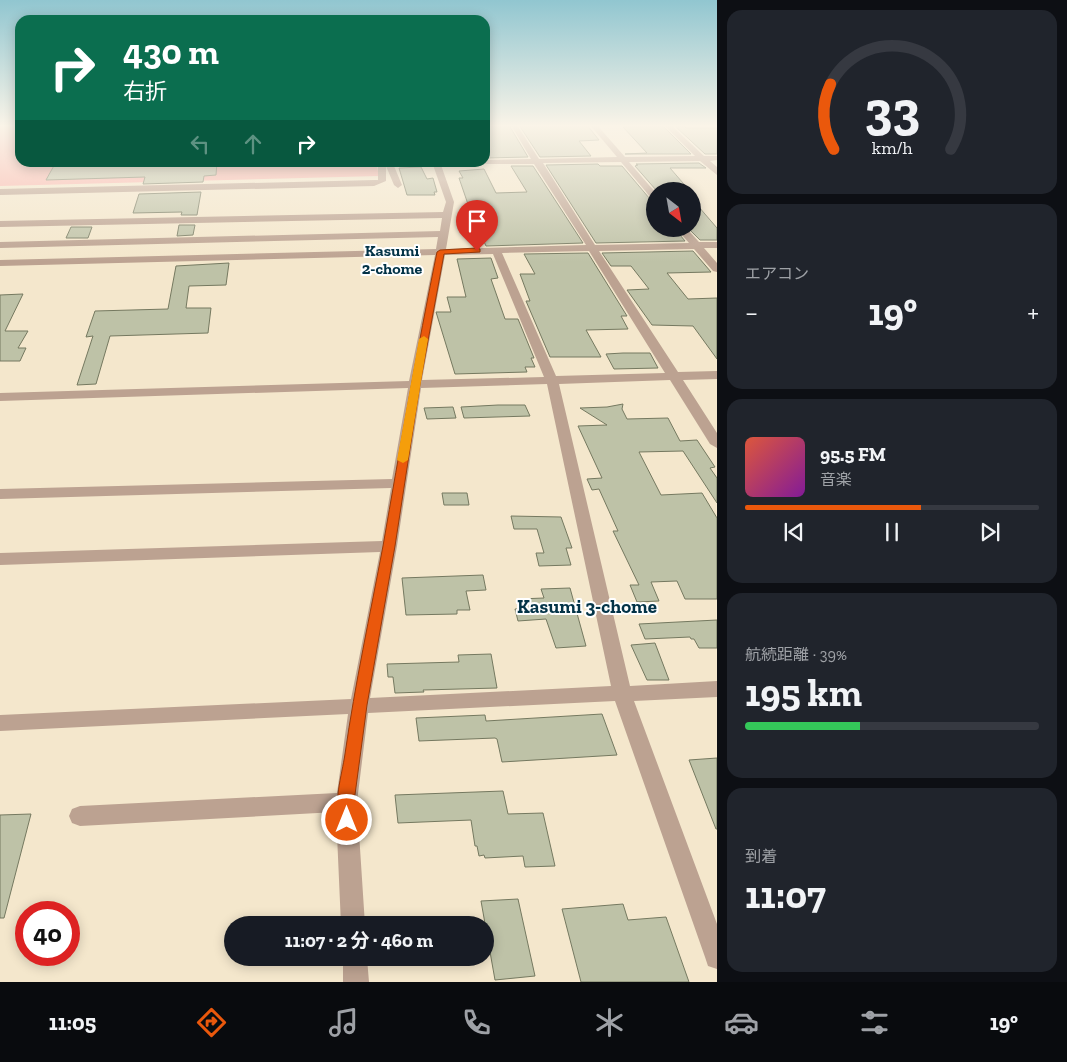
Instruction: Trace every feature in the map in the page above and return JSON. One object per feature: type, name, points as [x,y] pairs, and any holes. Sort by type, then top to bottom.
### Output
[{"type":"street","points":[[0,192],[374,183],[382,181],[381,171]]},
{"type":"street","points":[[392,171],[398,185]]},
{"type":"street","points":[[352,916],[346,802],[359,705],[389,546],[415,384],[450,202],[439,171]]},
{"type":"street","points":[[544,171],[717,444]]},
{"type":"street","points":[[632,171],[646,187]]},
{"type":"street","points":[[0,224],[448,215]]},
{"type":"street","points":[[0,244],[444,234]]},
{"type":"street","points":[[690,238],[717,269]]},
{"type":"street","points":[[0,263],[717,245]]},
{"type":"street","points":[[496,250],[556,391],[622,694],[717,957]]},
{"type":"street","points":[[0,397],[717,375]]},
{"type":"street","points":[[0,494],[399,483]]},
{"type":"street","points":[[0,559],[389,546]]},
{"type":"street","points":[[0,723],[717,689]]},
{"type":"street","points":[[80,816],[346,802]]},
{"type":"street","points":[[355,966],[356,982]]},
{"type":"shaded area","points":[[0,171],[378,171],[379,176],[0,186]]},
{"type":"building","points":[[51,171],[216,171],[216,175],[204,176],[203,182],[143,184],[145,177],[46,180]]},
{"type":"building","points":[[400,171],[423,171],[427,179],[433,178],[437,192],[434,192],[435,195],[407,195]]},
{"type":"building","points":[[459,171],[485,171],[496,193],[527,192],[514,171],[536,171],[583,243],[486,246],[471,213],[459,178],[463,178]]},
{"type":"building","points":[[550,171],[626,171],[646,194],[646,238],[682,238],[685,241],[596,243]]},
{"type":"building","points":[[639,171],[672,171],[682,182],[649,182]]},
{"type":"building","points":[[201,192],[197,215],[181,215],[182,212],[133,213],[139,194]]},
{"type":"building","points":[[701,209],[717,228],[717,240],[700,240],[698,238],[701,238]]},
{"type":"building","points":[[179,225],[195,225],[193,235],[177,236]]},
{"type":"building","points":[[71,227],[92,227],[88,238],[66,238]]},
{"type":"building","points":[[693,251],[711,272],[667,273],[688,299],[717,298],[717,359],[693,326],[652,325],[627,290],[649,289],[631,266],[611,266],[602,253]]},
{"type":"building","points":[[588,253],[627,316],[621,316],[628,329],[586,330],[601,357],[550,357],[526,301],[530,301],[520,274],[535,274],[524,254]]},
{"type":"building","points":[[491,258],[498,278],[491,279],[505,319],[518,319],[534,358],[531,358],[535,367],[525,367],[527,372],[455,374],[436,312],[451,312],[447,297],[466,297],[457,259]]},
{"type":"building","points":[[229,263],[226,285],[189,286],[186,308],[211,308],[208,333],[110,336],[96,384],[77,385],[93,336],[86,337],[95,311],[168,309],[176,266]]},
{"type":"building","points":[[23,294],[5,331],[28,331],[18,348],[26,348],[20,361],[0,361],[0,295]]},
{"type":"building","points":[[650,353],[658,368],[614,369],[606,354]]},
{"type":"building","points":[[623,404],[622,409],[627,419],[668,418],[680,441],[697,440],[715,467],[710,468],[717,478],[717,503],[683,451],[639,452],[661,495],[702,493],[717,518],[717,599],[685,599],[677,581],[651,582],[659,601],[637,602],[630,585],[639,585],[613,531],[618,531],[599,489],[592,490],[587,479],[602,478],[578,426],[607,425],[580,408],[607,407]]},
{"type":"building","points":[[525,405],[530,416],[464,418],[461,407]]},
{"type":"building","points":[[453,407],[456,418],[427,419],[424,408]]},
{"type":"building","points":[[442,493],[467,493],[469,505],[444,505]]},
{"type":"building","points":[[511,516],[561,517],[572,548],[566,548],[571,565],[539,566],[536,553],[544,553],[537,529],[514,529]]},
{"type":"building","points":[[483,575],[486,590],[466,591],[470,610],[457,610],[457,614],[406,615],[402,578]]},
{"type":"building","points":[[570,588],[586,646],[556,648],[546,619],[518,621],[515,609],[522,609],[519,599],[544,598],[541,589]]},
{"type":"building","points":[[717,620],[717,648],[699,648],[694,639],[690,637],[645,639],[639,624]]},
{"type":"building","points":[[655,643],[669,680],[647,680],[631,645]]},
{"type":"building","points":[[491,654],[497,688],[423,690],[424,692],[395,693],[393,677],[388,677],[387,664],[459,662],[458,655]]},
{"type":"building","points":[[602,714],[617,755],[502,762],[497,739],[495,738],[419,741],[416,718],[485,715],[486,721]]},
{"type":"building","points":[[717,758],[717,829],[716,829],[689,760]]},
{"type":"building","points":[[503,791],[508,814],[543,813],[555,866],[525,867],[523,856],[485,858],[484,855],[479,856],[477,846],[475,846],[471,820],[398,823],[395,795]]},
{"type":"building","points":[[31,814],[4,918],[0,918],[0,815]]},
{"type":"building","points":[[518,899],[535,976],[495,980],[493,966],[494,916],[484,916],[481,901]]},
{"type":"building","points":[[623,904],[628,920],[666,917],[689,982],[581,982],[562,909]]},
{"type":"slow traffic","points":[[403,460],[424,339]]},
{"type":"district","name":"Kasumi 2-chome","points":[[392,259]]},
{"type":"district","name":"Kasumi 3-chome","points":[[587,606]]},
{"type":"route","points":[[347,820],[346,802],[359,705],[389,546],[415,384],[440,252],[477,251]]}]
